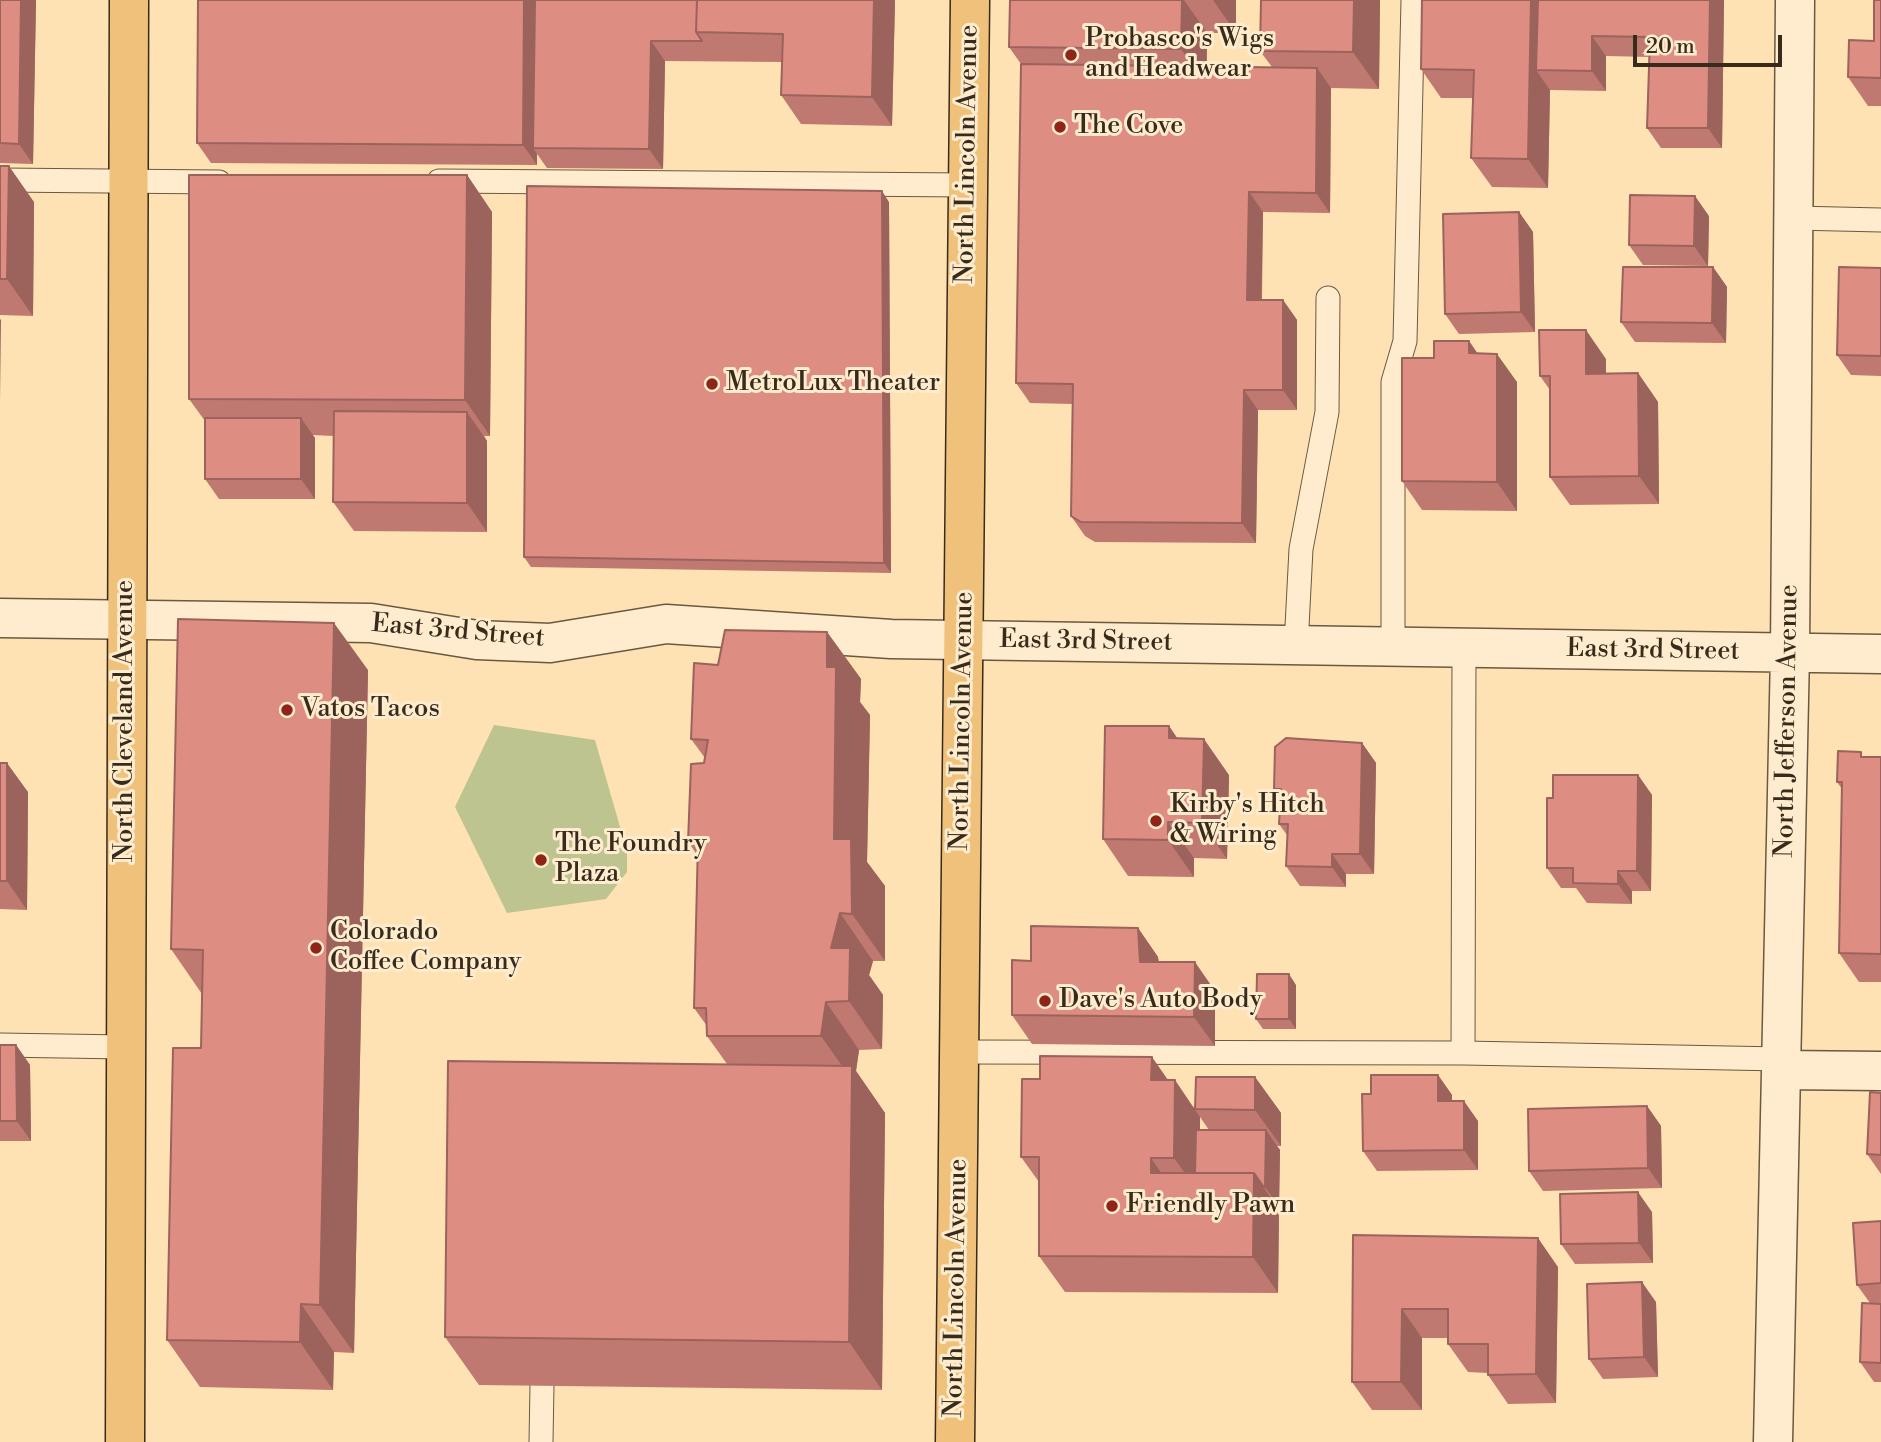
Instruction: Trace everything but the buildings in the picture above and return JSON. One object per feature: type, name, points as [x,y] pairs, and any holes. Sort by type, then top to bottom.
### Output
[{"type":"highway","name":"North Cleveland Avenue","points":[[125,1442],[129,0]]},
{"type":"highway","name":"North Lincoln Avenue","points":[[955,1442],[970,0]]},
{"type":"street","name":"North Jefferson Avenue","points":[[1773,1442],[1790,653],[1795,0]]},
{"type":"street","name":"East 3rd Street","points":[[0,618],[371,623],[477,640],[550,643],[666,624],[964,640],[1881,654]]},
{"type":"street","points":[[1781,1064],[1881,1071]]},
{"type":"lane","points":[[1392,647],[1392,382],[1405,341],[1413,0]]},
{"type":"lane","points":[[0,180],[238,182]]},
{"type":"lane","points":[[416,181],[968,185]]},
{"type":"lane","points":[[1794,218],[1881,220]]},
{"type":"lane","points":[[1296,646],[1301,549],[1327,412],[1328,298]]},
{"type":"lane","points":[[1462,1053],[1464,648]]},
{"type":"lane","points":[[0,1045],[125,1047]]},
{"type":"lane","points":[[959,1052],[1462,1053],[1781,1064]]},
{"type":"lane","points":[[541,1442],[542,1385]]},
{"type":"green space","points":[[494,725],[595,740],[627,851],[627,872],[606,899],[507,913],[455,807]]},
{"type":"place","name":"Probasco's Wigs and Headwear","points":[[1071,55]]},
{"type":"place","name":"The Cove","points":[[1060,127]]},
{"type":"place","name":"MetroLux Theater","points":[[712,384]]},
{"type":"place","name":"Vatos Tacos","points":[[287,710]]},
{"type":"place","name":"Kirby's Hitch & Wiring","points":[[1156,821]]},
{"type":"place","name":"The Foundry Plaza","points":[[541,860]]},
{"type":"place","name":"Colorado Coffee Company","points":[[316,948]]},
{"type":"place","name":"Dave's Auto Body","points":[[1045,1001]]},
{"type":"place","name":"Friendly Pawn","points":[[1112,1206]]}]
